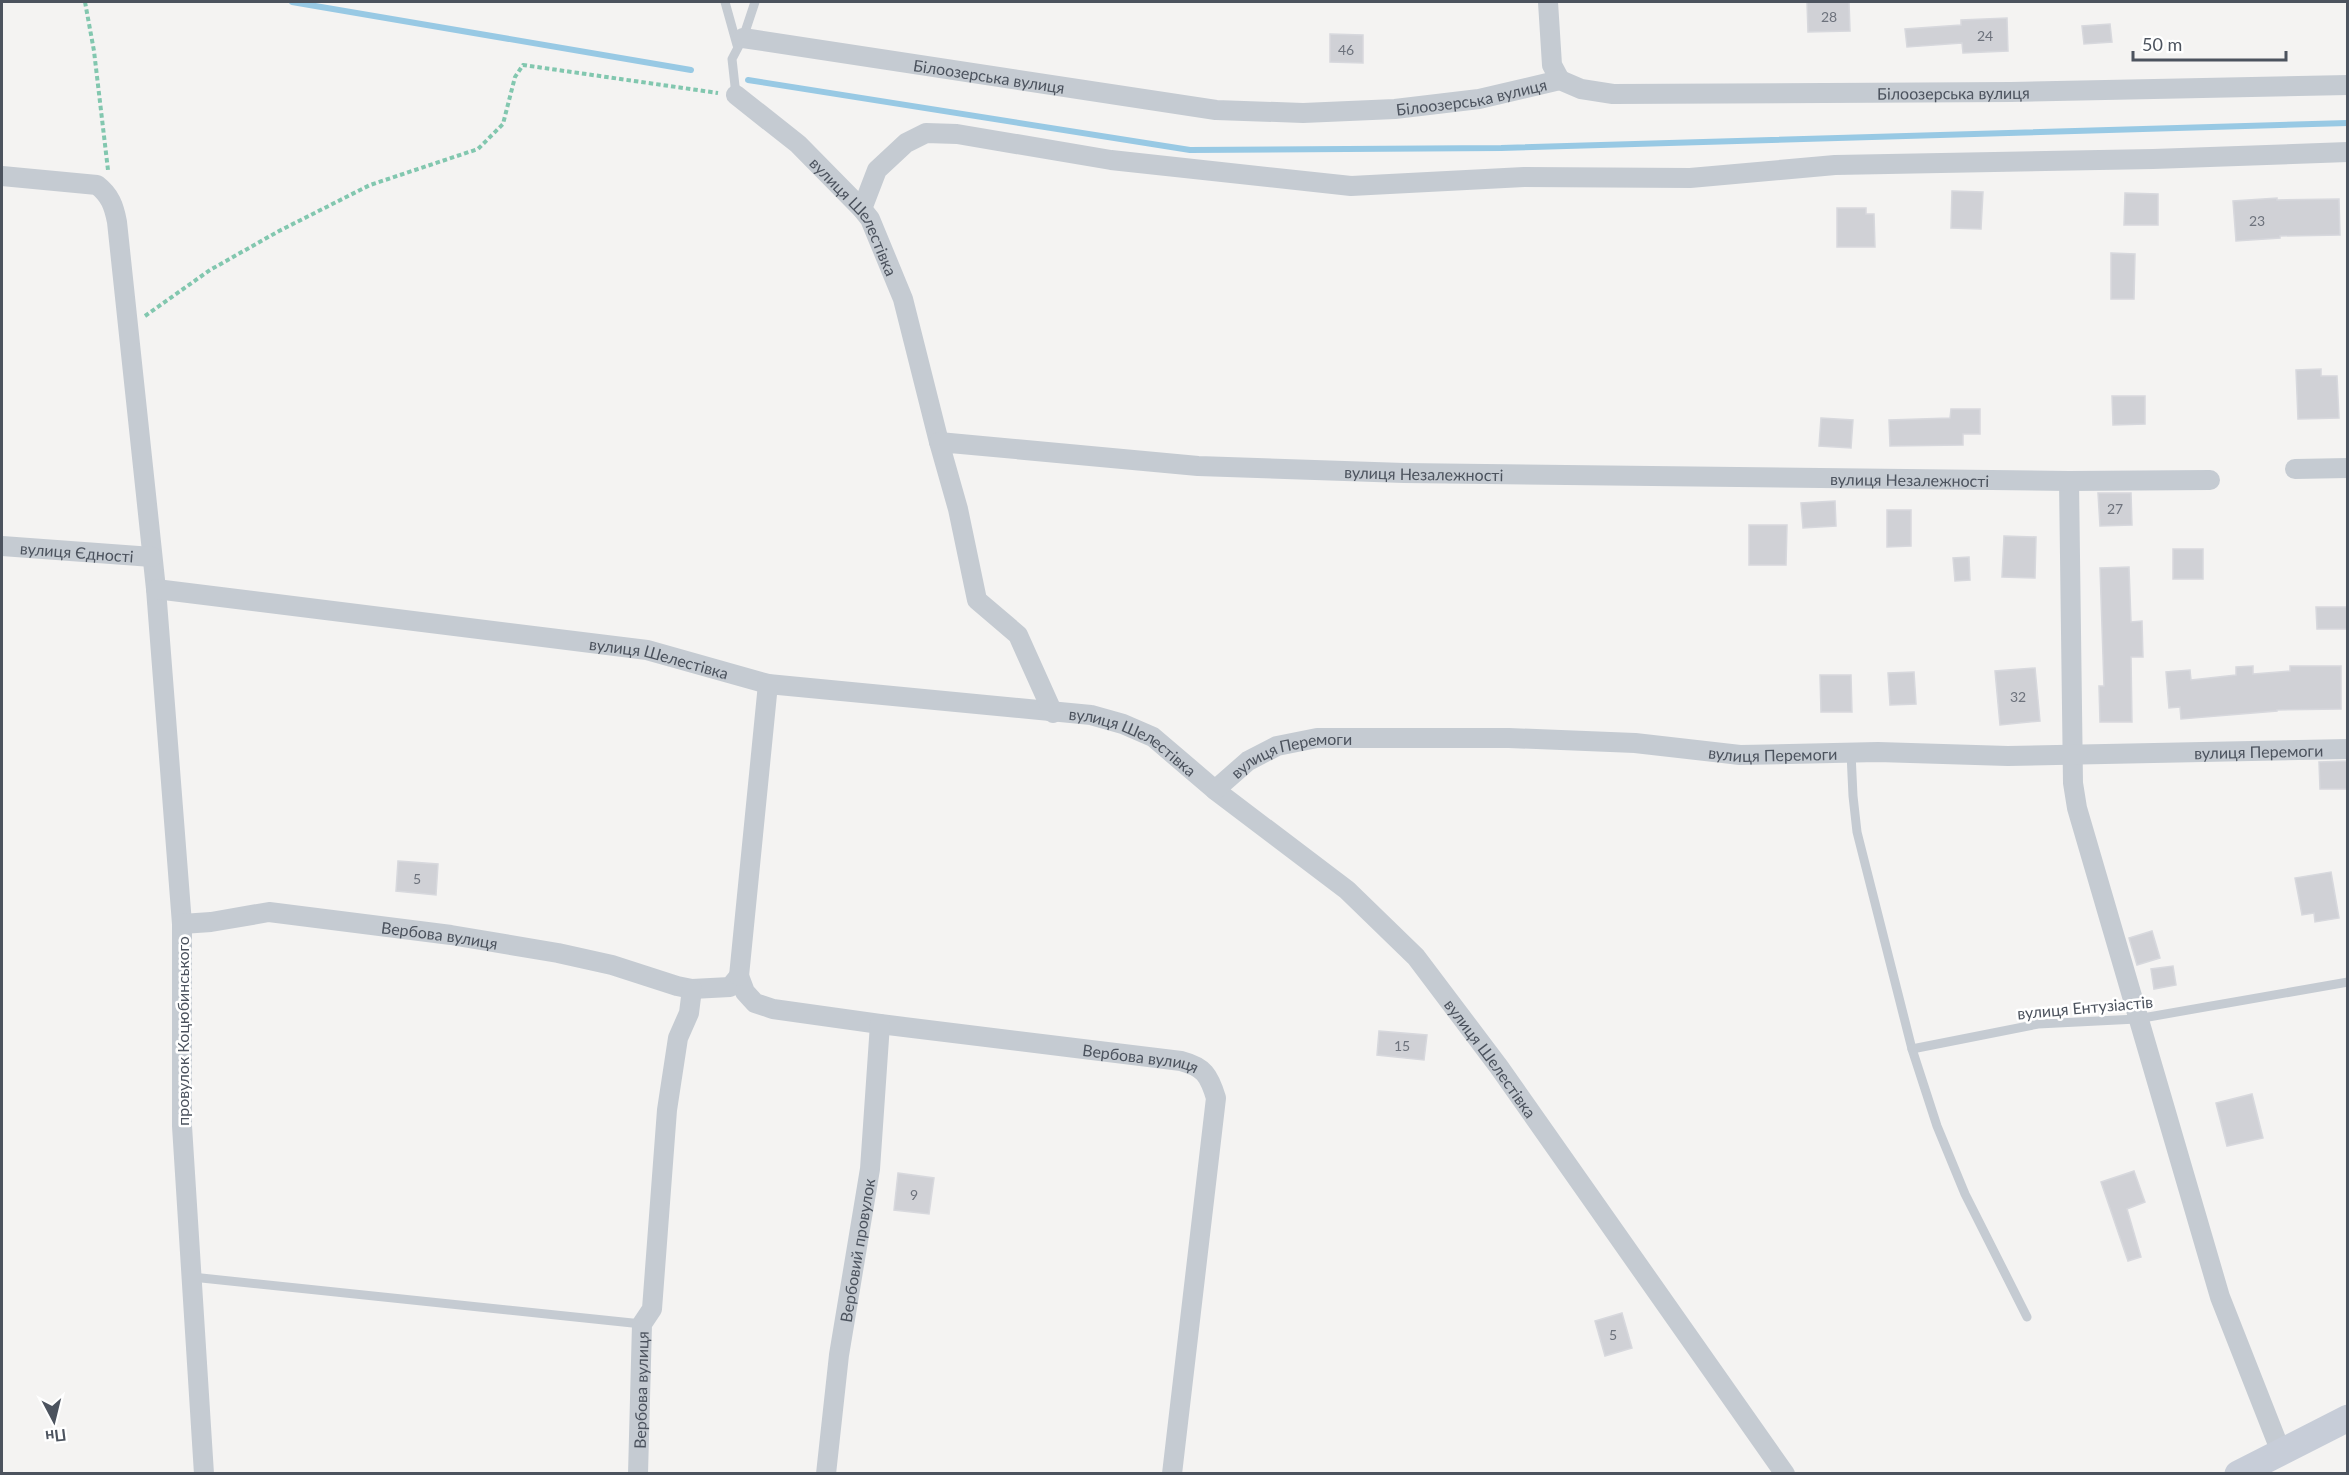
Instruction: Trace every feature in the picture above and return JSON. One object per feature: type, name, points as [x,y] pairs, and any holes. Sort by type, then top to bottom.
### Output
[{"type":"street","points":[[1548,2],[1552,64],[1560,80]]},
{"type":"street","name":"Білоозерська вулиця","points":[[740,43],[1216,110],[1303,113],[1395,109],[1479,99],[1560,80],[1581,89],[1613,94],[1999,92],[2348,85]]},
{"type":"street","name":"вулиця Шелестівка","points":[[736,95],[798,144],[870,219],[903,299],[939,442]]},
{"type":"street","points":[[862,209],[877,170],[906,142],[926,133],[957,134],[1111,160],[1351,186],[1524,177],[1690,178],[1835,165],[2153,159],[2348,152]]},
{"type":"street","points":[[2,176],[97,185],[111,201]]},
{"type":"street","name":"провулок Коцюбинського","points":[[111,201],[117,222],[156,589],[182,924],[182,1126],[204,1473]]},
{"type":"street","points":[[939,442],[958,509],[977,600],[1018,635],[1053,713]]},
{"type":"street","name":"вулиця Незалежності","points":[[939,442],[1209,467],[1404,473],[2069,481],[2210,480]]},
{"type":"street","points":[[2295,470],[2348,468]]},
{"type":"street","points":[[2069,481],[2073,783],[2078,808],[2137,1019],[2220,1297],[2281,1452]]},
{"type":"street","name":"вулиця Єдності","points":[[2,546],[152,556]]},
{"type":"street","name":"вулиця Шелестівка","points":[[156,589],[647,650],[768,684],[1091,716],[1123,724],[1153,737],[1215,790],[1347,890],[1416,957],[1499,1067],[1785,1473]]},
{"type":"street","points":[[739,976],[768,684]]},
{"type":"street","name":"вулиця Перемоги","points":[[1215,790],[1248,761],[1277,746],[1317,738],[1509,738],[1635,743],[1740,755],[1851,753],[2008,756],[2348,749]]},
{"type":"street","name":"Вербова вулиця","points":[[182,924],[211,922],[269,912],[451,935],[558,953],[612,965],[692,989],[730,987],[739,976],[746,992],[755,1003],[764,1006],[880,1024],[1181,1061],[1197,1065],[1210,1079],[1216,1098],[1172,1473]]},
{"type":"street","name":"Вербова вулиця","points":[[638,1473],[642,1324],[652,1309],[668,1099],[678,1038],[689,1013],[692,989]]},
{"type":"street","name":"Вербовий провулок","points":[[826,1473],[839,1355],[870,1169],[880,1024]]},
{"type":"street","points":[[2238,1473],[2348,1418]]},
{"type":"lane","points":[[725,2],[740,43]]},
{"type":"lane","points":[[736,95],[732,59],[755,2]]},
{"type":"lane","points":[[1851,753],[1852,796],[1857,832],[1912,1049],[1937,1126],[1965,1194],[2027,1317]]},
{"type":"lane","name":"вулиця Ентузіастів","points":[[1912,1049],[2038,1024],[2137,1019],[2348,982]]},
{"type":"lane","points":[[192,1277],[642,1324]]},
{"type":"path","points":[[85,2],[94,51],[111,201]]},
{"type":"path","points":[[129,339],[146,315],[210,270],[279,231],[370,185],[478,149],[503,124],[514,77],[523,65],[736,95]]},
{"type":"building","points":[[1807,2],[1849,2],[1850,31],[1808,32]]},
{"type":"building","points":[[2007,18],[2008,51],[1963,53],[1962,43],[1907,47],[1905,29],[1961,25],[1961,20]]},
{"type":"building","points":[[2110,24],[2112,42],[2084,44],[2082,26]]},
{"type":"building","points":[[1330,34],[1363,35],[1363,63],[1330,62]]},
{"type":"building","points":[[1952,191],[1983,192],[1981,229],[1951,228]]},
{"type":"building","points":[[2125,193],[2158,194],[2158,225],[2124,225]]},
{"type":"building","points":[[2277,198],[2277,200],[2339,199],[2340,235],[2280,236],[2280,238],[2236,241],[2233,201]]},
{"type":"building","points":[[1837,208],[1866,208],[1866,214],[1874,214],[1875,247],[1837,247]]},
{"type":"building","points":[[2111,253],[2135,254],[2134,299],[2111,299]]},
{"type":"building","points":[[2321,369],[2321,376],[2337,376],[2339,418],[2298,419],[2296,370]]},
{"type":"building","points":[[2112,396],[2145,396],[2145,424],[2113,425]]},
{"type":"building","points":[[1951,409],[1980,409],[1980,434],[1963,434],[1963,445],[1890,446],[1889,420],[1950,418]]},
{"type":"building","points":[[1821,418],[1853,420],[1851,448],[1819,446]]},
{"type":"building","points":[[2098,493],[2131,493],[2132,525],[2100,526]]},
{"type":"building","points":[[1835,501],[1836,526],[1803,528],[1801,503]]},
{"type":"building","points":[[1887,510],[1911,510],[1911,546],[1887,547]]},
{"type":"building","points":[[1749,525],[1787,525],[1786,565],[1749,565]]},
{"type":"building","points":[[2004,536],[2036,537],[2035,578],[2002,577]]},
{"type":"building","points":[[2173,549],[2203,549],[2203,579],[2173,579]]},
{"type":"building","points":[[1969,557],[1970,580],[1955,581],[1953,558]]},
{"type":"building","points":[[2129,567],[2131,622],[2142,621],[2143,657],[2131,657],[2132,722],[2100,722],[2099,686],[2104,686],[2100,568]]},
{"type":"building","points":[[2316,607],[2348,607],[2348,629],[2317,629]]},
{"type":"building","points":[[2253,666],[2253,674],[2290,671],[2290,666],[2341,666],[2341,709],[2277,710],[2181,719],[2180,707],[2169,708],[2166,672],[2190,670],[2191,680],[2236,675],[2236,667]]},
{"type":"building","points":[[2035,668],[2040,721],[2000,725],[1995,671]]},
{"type":"building","points":[[1914,672],[1916,704],[1890,705],[1888,673]]},
{"type":"building","points":[[1820,675],[1851,675],[1852,712],[1821,712]]},
{"type":"building","points":[[2348,761],[2348,789],[2320,789],[2319,762]]},
{"type":"building","points":[[398,861],[438,864],[436,895],[396,891]]},
{"type":"building","points":[[2331,872],[2339,918],[2315,922],[2314,913],[2302,915],[2295,878]]},
{"type":"building","points":[[2152,931],[2160,958],[2137,965],[2129,938]]},
{"type":"building","points":[[2173,966],[2176,985],[2154,989],[2151,969]]},
{"type":"building","points":[[1379,1031],[1427,1035],[1424,1060],[1377,1055]]},
{"type":"building","points":[[2252,1094],[2263,1138],[2227,1146],[2216,1103]]},
{"type":"building","points":[[2134,1171],[2145,1202],[2127,1209],[2141,1257],[2128,1261],[2101,1182]]},
{"type":"building","points":[[898,1173],[934,1178],[929,1214],[894,1210]]},
{"type":"building","points":[[1622,1313],[1632,1348],[1605,1356],[1595,1321]]},
{"type":"waterway","points":[[292,2],[691,70]]},
{"type":"waterway","points":[[748,80],[1190,150],[1501,148],[2348,123]]}]
